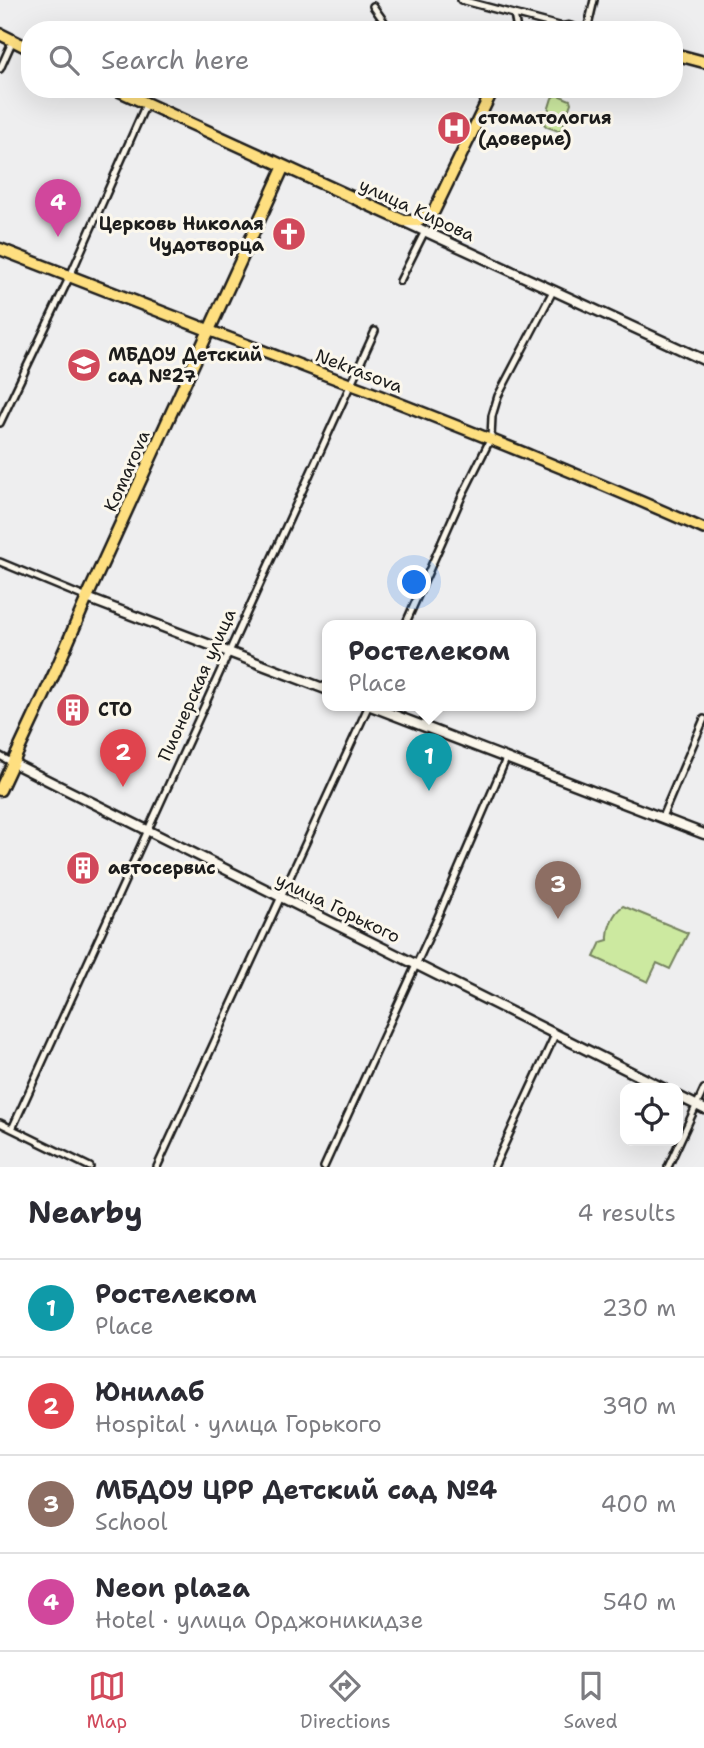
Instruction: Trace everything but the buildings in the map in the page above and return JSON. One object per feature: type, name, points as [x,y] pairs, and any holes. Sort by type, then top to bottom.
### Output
[{"type":"highway","points":[[0,34],[21,44]]},
{"type":"highway","points":[[683,56],[704,62]]},
{"type":"highway","name":"улица Кирова","points":[[134,98],[404,221]]},
{"type":"highway","points":[[404,221],[417,221],[434,211],[490,98]]},
{"type":"highway","name":"Komarova","points":[[0,790],[284,166]]},
{"type":"highway","name":"Nekrasova","points":[[0,249],[208,330]]},
{"type":"main road","points":[[425,231],[434,211]]},
{"type":"main road","name":"улица Кирова","points":[[404,221],[704,360]]},
{"type":"main road","name":"Nekrasova","points":[[208,330],[491,438],[704,529]]},
{"type":"main road","points":[[87,598],[322,688]]},
{"type":"main road","points":[[384,711],[704,834]]},
{"type":"main road","name":"улица Горького","points":[[13,763],[653,1083]]},
{"type":"main road","points":[[683,1098],[700,1107]]},
{"type":"street","points":[[460,0],[539,21]]},
{"type":"street","points":[[589,21],[594,0]]},
{"type":"street","points":[[373,6],[384,21]]},
{"type":"street","points":[[514,14],[515,21]]},
{"type":"street","points":[[0,69],[13,40]]},
{"type":"street","points":[[0,423],[70,276],[146,104]]},
{"type":"street","points":[[400,281],[425,231]]},
{"type":"street","points":[[407,620],[491,438],[492,416],[498,396],[553,291]]},
{"type":"street","name":"Пионерская улица","points":[[12,1129],[375,331]]},
{"type":"street","points":[[0,562],[87,598]]},
{"type":"street","points":[[157,1167],[366,711]]},
{"type":"street","points":[[662,817],[704,719]]},
{"type":"street","name":"улица Горького","points":[[0,756],[13,763]]},
{"type":"street","points":[[324,1167],[506,759]]},
{"type":"street","points":[[494,1167],[555,1035]]},
{"type":"street","points":[[667,1167],[700,1107],[704,1089]]},
{"type":"street","points":[[0,1123],[90,1167]]},
{"type":"green space","points":[[552,98],[570,100],[559,131],[544,124]]},
{"type":"green space","points":[[623,906],[688,933],[670,969],[657,963],[648,982],[594,957],[601,942],[608,940],[611,921]]},
{"type":"place","name":"стоматология (доверие)","points":[[454,128]]},
{"type":"place","name":"Церковь Николая Чудотворца","points":[[289,234]]},
{"type":"place","name":"Neon plaza","points":[[58,237]]},
{"type":"place","name":"МБДОУ Детский сад №27","points":[[84,365]]},
{"type":"place","name":"СТО","points":[[73,710]]},
{"type":"place","name":"Юнилаб","points":[[123,787]]},
{"type":"place","name":"Ростелеком","points":[[429,791]]},
{"type":"place","name":"автосервис","points":[[83,868]]},
{"type":"place","name":"МБДОУ ЦРР Детский сад №4","points":[[558,919]]}]
